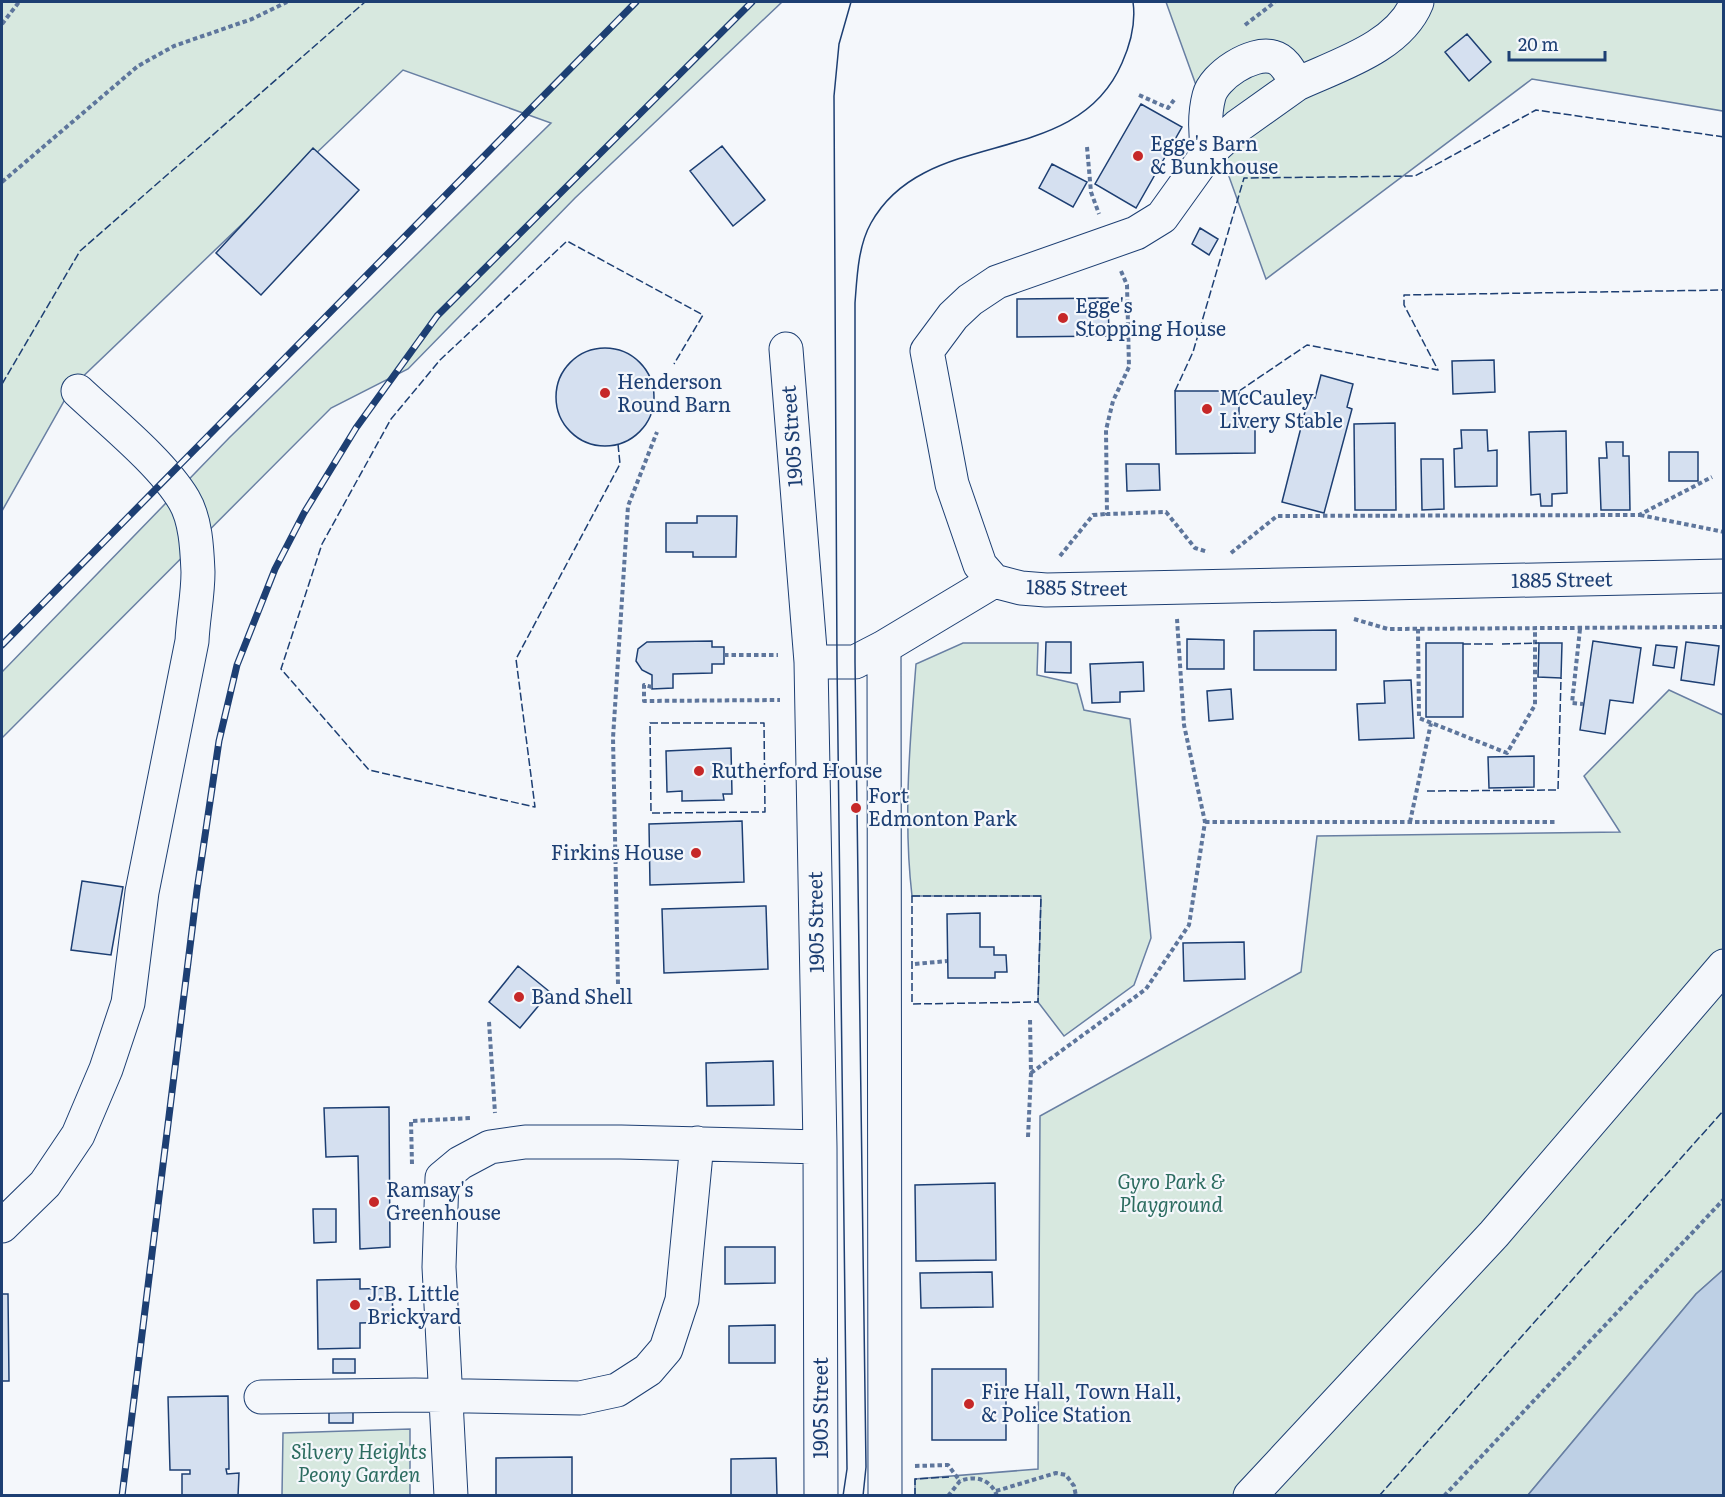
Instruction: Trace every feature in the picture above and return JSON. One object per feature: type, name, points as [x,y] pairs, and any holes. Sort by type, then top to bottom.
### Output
[{"type":"street","points":[[796,658],[855,662],[994,581],[980,565],[952,484],[927,351],[952,316],[970,300],[997,282],[1136,233],[1162,218],[1208,153],[1238,126],[1297,84],[1383,42],[1401,26],[1417,2]]},
{"type":"street","points":[[1208,153],[1205,128],[1209,94],[1226,73],[1250,57],[1272,57],[1284,63],[1297,84]]},
{"type":"street","name":"1905 Street","points":[[786,349],[796,658],[820,1147],[821,1496]]},
{"type":"street","points":[[2,1226],[45,1184],[78,1135],[106,1069],[128,1003],[142,892],[192,641],[195,609],[197,553],[192,521],[185,502],[167,477],[78,391]]},
{"type":"street","name":"1885 Street","points":[[994,581],[1033,589],[1724,576]]},
{"type":"street","points":[[884,647],[885,1496]]},
{"type":"street","points":[[1250,1496],[1494,1234],[1724,966]]},
{"type":"street","points":[[450,1496],[439,1267],[442,1178],[460,1163],[498,1146],[525,1142],[697,1143],[820,1147]]},
{"type":"street","points":[[261,1397],[580,1398],[617,1390],[648,1370],[666,1349],[682,1300],[697,1143]]},
{"type":"path","points":[[2,24],[19,2]]},
{"type":"path","points":[[2,183],[138,66],[174,46],[252,19],[287,2]]},
{"type":"path","points":[[1087,147],[1091,192],[1127,285],[1129,367],[1113,401],[1106,430],[1107,514],[1166,512],[1195,548],[1212,553]]},
{"type":"path","points":[[618,984],[613,738],[628,506],[657,432]]},
{"type":"path","points":[[1639,515],[1712,477]]},
{"type":"path","points":[[1033,589],[1093,514],[1105,514]]},
{"type":"path","points":[[1221,553],[1230,553],[1240,548],[1277,516],[1639,515],[1724,532]]},
{"type":"path","points":[[1031,1073],[1146,989],[1189,925],[1205,822],[1184,725],[1176,615]]},
{"type":"path","points":[[1348,617],[1388,629],[1535,630],[1724,627]]},
{"type":"path","points":[[1418,629],[1419,718],[1507,753],[1535,705],[1535,630]]},
{"type":"path","points":[[1580,629],[1572,703],[1583,704]]},
{"type":"path","points":[[724,655],[796,658]]},
{"type":"path","points":[[652,687],[644,686],[644,701],[781,700]]},
{"type":"path","points":[[1410,822],[1431,723]]},
{"type":"path","points":[[1205,822],[1556,822]]},
{"type":"path","points":[[912,965],[947,961]]},
{"type":"path","points":[[1028,1137],[1031,1073],[1030,1019]]},
{"type":"path","points":[[489,1022],[495,1117]]},
{"type":"path","points":[[1444,1496],[1724,1199]]},
{"type":"path","points":[[906,1467],[948,1465],[960,1481]]},
{"type":"path","points":[[948,1496],[960,1481],[967,1478],[984,1480],[996,1493],[1056,1473],[1066,1475],[1074,1486],[1076,1496]]},
{"type":"green space","points":[[2,2],[782,2],[575,198],[408,369],[331,408],[2,738],[2,672],[229,438],[551,123],[403,70],[72,387],[2,511]]},
{"type":"green space","points":[[1166,2],[1723,2],[1723,111],[1532,79],[1266,279]]},
{"type":"green space","points":[[963,643],[1038,643],[1037,675],[1077,684],[1084,710],[1130,719],[1151,938],[1134,985],[1064,1036],[1038,1002],[1041,896],[912,896],[908,809],[916,664]]},
{"type":"green space","name":"Gyro Park & Playground","points":[[1669,690],[1723,715],[1723,1270],[1696,1294],[1528,1495],[915,1496],[915,1479],[1038,1469],[1040,1116],[1301,972],[1317,836],[1620,832],[1584,776]]},
{"type":"green space","name":"Silvery Heights Peony Garden","points":[[410,1429],[410,1495],[282,1495],[283,1433]]},
{"type":"water","points":[[1723,1270],[1723,1495],[1528,1495],[1696,1294]]},
{"type":"building","points":[[1467,34],[1491,62],[1469,81],[1445,52]]},
{"type":"building","name":"Egge's Barn & Bunkhouse","points":[[1141,104],[1182,127],[1136,208],[1095,184]]},
{"type":"building","points":[[722,146],[765,200],[733,226],[690,171]]},
{"type":"building","points":[[313,148],[359,190],[261,295],[216,253]]},
{"type":"building","points":[[1052,164],[1087,182],[1073,207],[1039,188]]},
{"type":"building","points":[[1200,228],[1218,239],[1209,255],[1192,244]]},
{"type":"building","name":"Egge's Stopping House","points":[[1108,298],[1109,336],[1017,337],[1017,299]]},
{"type":"building","name":"Henderson Round Barn","points":[[605,348],[624,352],[639,363],[650,378],[654,397],[650,416],[639,431],[624,442],[605,446],[586,442],[571,431],[560,416],[556,397],[560,378],[571,363],[586,352]]},
{"type":"building","points":[[1494,360],[1495,392],[1453,394],[1452,361]]},
{"type":"building","points":[[1321,375],[1353,384],[1347,407],[1352,409],[1324,513],[1282,502],[1309,396],[1315,398]]},
{"type":"building","name":"McCauley Livery Stable","points":[[1175,391],[1239,391],[1239,427],[1255,427],[1255,453],[1176,454]]},
{"type":"building","points":[[1395,423],[1396,510],[1355,510],[1354,424]]},
{"type":"building","points":[[1461,430],[1487,430],[1488,451],[1497,450],[1497,486],[1455,487],[1454,449],[1462,448]]},
{"type":"building","points":[[1566,431],[1567,493],[1552,494],[1552,506],[1541,506],[1540,494],[1531,495],[1529,432]]},
{"type":"building","points":[[1606,442],[1623,442],[1623,456],[1629,456],[1630,510],[1601,510],[1599,458],[1607,458]]},
{"type":"building","points":[[1669,452],[1698,452],[1698,481],[1669,481]]},
{"type":"building","points":[[1421,459],[1443,459],[1444,509],[1422,510]]},
{"type":"building","points":[[1126,464],[1159,464],[1160,490],[1127,491]]},
{"type":"building","points":[[697,516],[737,516],[736,557],[693,557],[693,552],[666,552],[666,523],[697,523]]},
{"type":"building","points":[[1336,630],[1336,670],[1254,670],[1254,631]]},
{"type":"building","points":[[1187,639],[1224,640],[1224,669],[1187,669]]},
{"type":"building","points":[[712,641],[712,647],[724,647],[724,664],[712,664],[712,673],[673,674],[673,688],[652,689],[652,675],[642,670],[636,661],[638,649],[647,642]]},
{"type":"building","points":[[1593,641],[1641,648],[1633,703],[1610,700],[1605,734],[1580,730]]},
{"type":"building","points":[[1046,642],[1071,642],[1071,673],[1045,672]]},
{"type":"building","points":[[1686,642],[1719,646],[1714,685],[1681,680]]},
{"type":"building","points":[[1426,643],[1463,643],[1463,717],[1426,717]]},
{"type":"building","points":[[1539,643],[1562,643],[1561,678],[1538,677]]},
{"type":"building","points":[[1656,645],[1677,647],[1674,668],[1653,665]]},
{"type":"building","points":[[1143,662],[1144,691],[1120,692],[1120,702],[1092,703],[1090,664]]},
{"type":"building","points":[[1411,680],[1414,738],[1359,740],[1357,704],[1385,703],[1384,681]]},
{"type":"building","points":[[1231,689],[1233,719],[1209,721],[1207,691]]},
{"type":"building","name":"Rutherford House","points":[[731,748],[732,794],[723,794],[724,800],[682,801],[682,791],[667,792],[666,751]]},
{"type":"building","points":[[1534,756],[1534,787],[1489,788],[1488,757]]},
{"type":"building","name":"Firkins House","points":[[742,821],[744,882],[650,885],[649,824]]},
{"type":"building","points":[[82,881],[123,887],[111,955],[71,950]]},
{"type":"building","points":[[766,906],[768,969],[664,973],[662,909]]},
{"type":"building","points":[[980,913],[980,947],[994,947],[994,955],[1006,955],[1007,972],[995,972],[995,978],[948,978],[947,914]]},
{"type":"building","points":[[1244,942],[1245,979],[1184,981],[1183,943]]},
{"type":"building","name":"Band Shell","points":[[518,966],[550,992],[520,1028],[489,1002]]},
{"type":"building","points":[[773,1061],[774,1105],[707,1106],[706,1063]]},
{"type":"building","name":"Ramsay's Greenhouse","points":[[389,1107],[390,1247],[360,1249],[358,1156],[326,1157],[324,1108]]},
{"type":"building","points":[[995,1183],[996,1260],[916,1261],[915,1185]]},
{"type":"building","points":[[313,1209],[336,1209],[336,1242],[314,1243]]},
{"type":"building","points":[[725,1247],[775,1247],[775,1283],[725,1284]]},
{"type":"building","points":[[992,1272],[993,1307],[921,1308],[920,1273]]},
{"type":"building","name":"J.B. Little Brickyard","points":[[360,1279],[360,1289],[392,1288],[393,1322],[360,1323],[360,1348],[318,1349],[317,1280]]},
{"type":"building","points":[[2,1294],[8,1294],[9,1381],[2,1381]]},
{"type":"building","points":[[775,1325],[775,1363],[729,1363],[729,1326]]},
{"type":"building","points":[[333,1359],[355,1359],[355,1373],[333,1373]]},
{"type":"building","name":"Fire Hall, Town Hall, & Police Station","points":[[932,1369],[1006,1369],[1006,1440],[932,1440]]},
{"type":"building","points":[[228,1396],[229,1469],[226,1469],[227,1474],[239,1473],[238,1496],[182,1496],[182,1474],[190,1474],[190,1470],[170,1470],[168,1397]]},
{"type":"building","points":[[329,1405],[353,1405],[353,1423],[329,1423]]},
{"type":"building","points":[[572,1457],[572,1496],[496,1496],[496,1458]]},
{"type":"building","points":[[776,1458],[777,1496],[731,1496],[731,1459]]},
{"type":"tram line","points":[[843,1496],[847,1469],[837,663],[834,96],[839,44],[851,2]]},
{"type":"tram line","points":[[863,1496],[866,1467],[855,662],[855,303],[859,262],[863,242],[871,223],[896,192],[927,172],[962,158],[1036,135],[1071,120],[1100,97],[1122,63],[1128,48],[1133,25],[1133,2]]},
{"type":"railway","points":[[2,645],[636,2]]},
{"type":"railway","points":[[122,1496],[197,890],[219,741],[237,665],[275,569],[304,513],[356,428],[437,316],[752,2]]},
{"type":"fence","points":[[2,384],[80,251],[365,2]]},
{"type":"fence","points":[[1175,391],[1193,352],[1244,178],[1415,176],[1536,110],[1724,137]]},
{"type":"fence","points":[[618,444],[620,464],[516,659],[535,807],[369,770],[281,669],[322,544],[391,419],[440,360],[567,241],[703,315],[674,364]]},
{"type":"fence","points":[[1239,391],[1307,345],[1438,370],[1404,305],[1404,295],[1724,290]]},
{"type":"fence","points":[[1502,644],[1539,643]]},
{"type":"fence","points":[[1463,644],[1494,644]]},
{"type":"fence","points":[[1427,791],[1558,790],[1561,678]]},
{"type":"fence","points":[[650,723],[764,723],[765,812],[651,813],[650,723]]},
{"type":"fence","points":[[912,896],[1041,896],[1038,1002],[912,1004],[912,896]]},
{"type":"fence","points":[[1379,1496],[1724,1110]]},
{"type":"fence","points":[[915,1496],[915,1479],[949,1477]]},
{"type":"place","name":"Egge's Barn & Bunkhouse","points":[[1138,156]]},
{"type":"place","name":"Egge's Stopping House","points":[[1063,318]]},
{"type":"place","name":"Henderson Round Barn","points":[[605,393]]},
{"type":"place","name":"McCauley Livery Stable","points":[[1207,409]]},
{"type":"place","name":"Rutherford House","points":[[699,771]]},
{"type":"place","name":"Fort Edmonton Park","points":[[856,808]]},
{"type":"place","name":"Firkins House","points":[[696,853]]},
{"type":"place","name":"Band Shell","points":[[519,997]]},
{"type":"place","name":"Ramsay's Greenhouse","points":[[374,1202]]},
{"type":"place","name":"J.B. Little Brickyard","points":[[355,1305]]},
{"type":"place","name":"Fire Hall, Town Hall, & Police Station","points":[[969,1404]]}]
